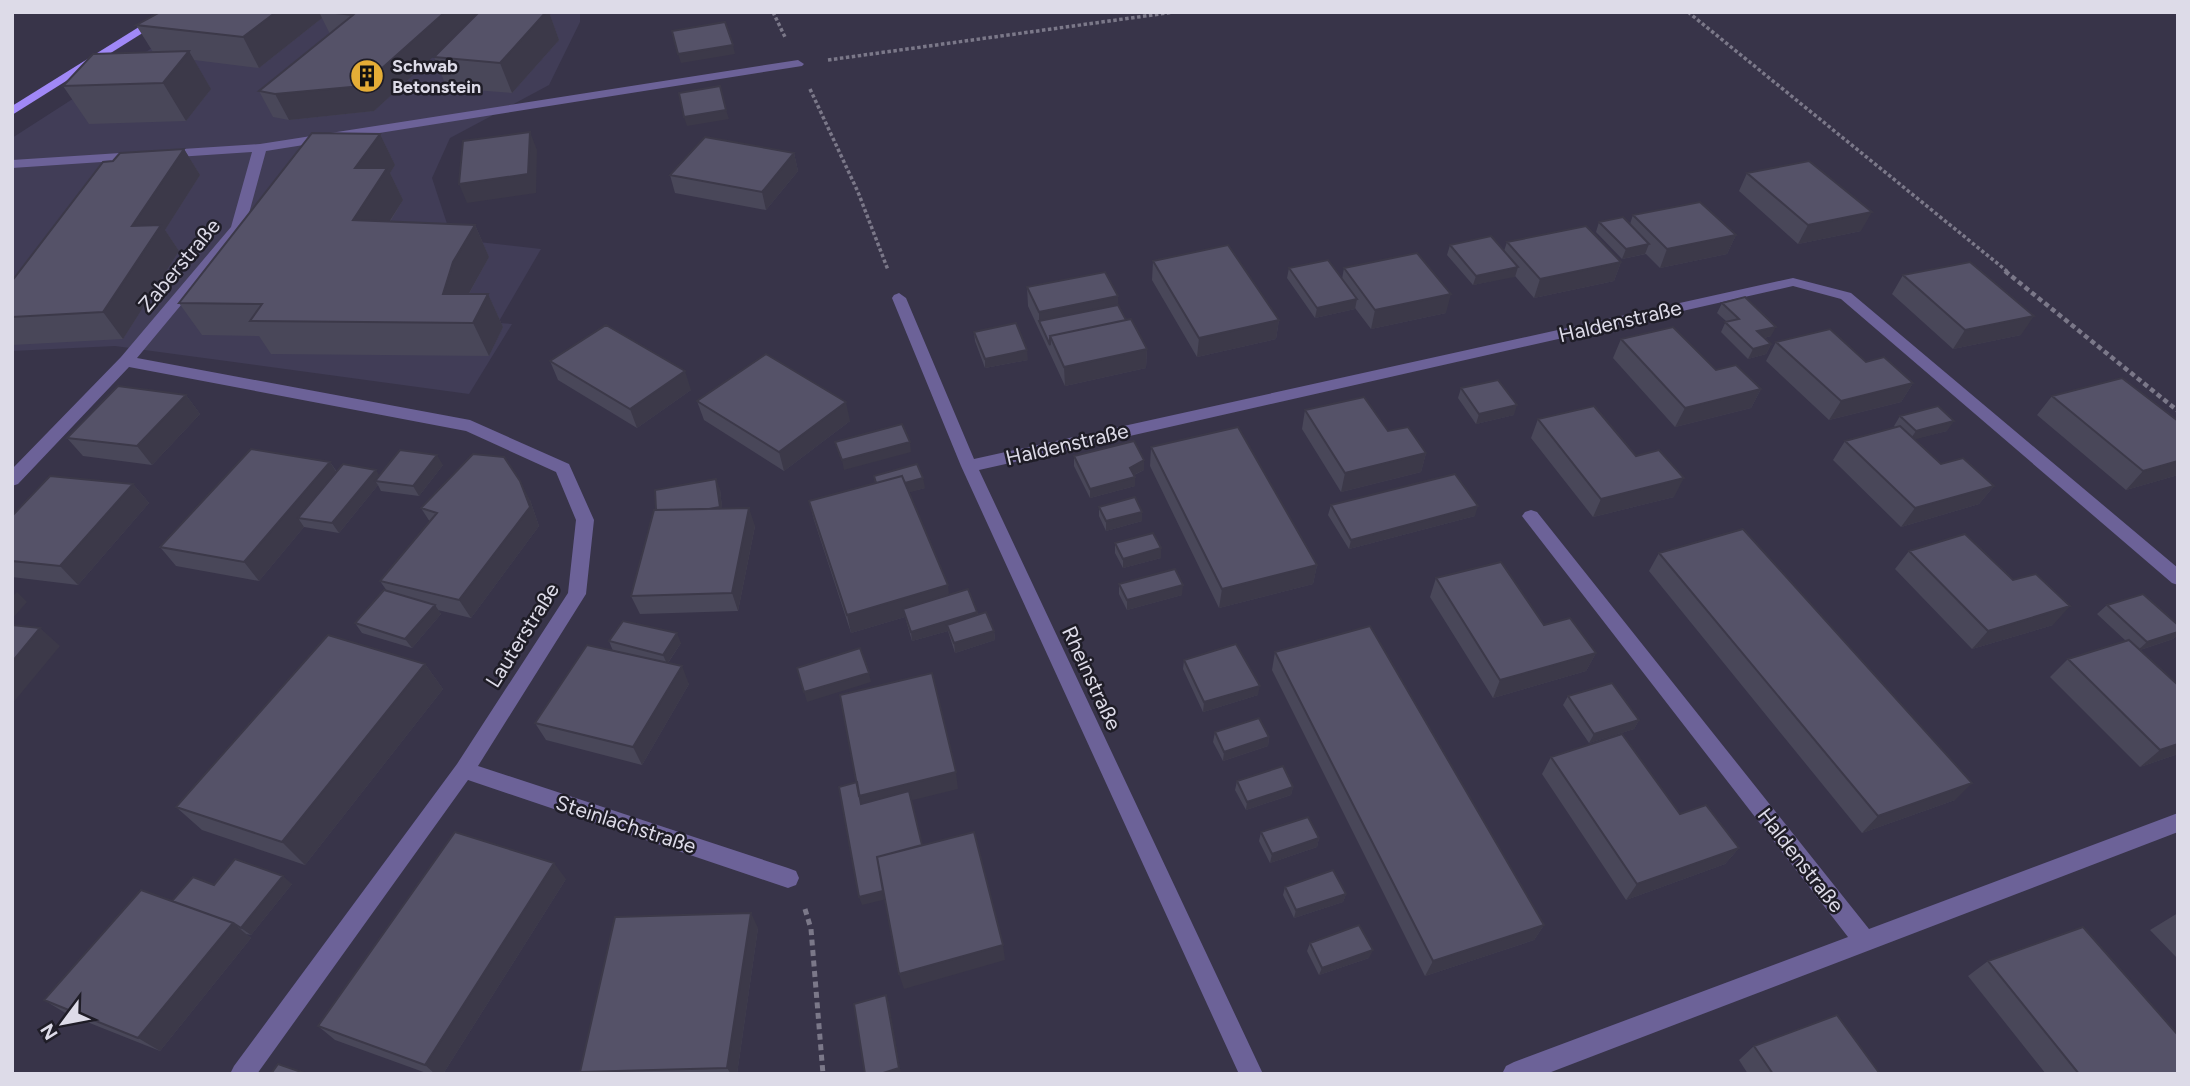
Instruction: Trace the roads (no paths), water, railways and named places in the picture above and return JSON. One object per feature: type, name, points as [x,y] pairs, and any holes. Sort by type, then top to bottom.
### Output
[{"type":"main road","points":[[12,110],[171,12]]},
{"type":"street","points":[[12,164],[260,148],[798,64]]},
{"type":"street","name":"Zaberstraße","points":[[12,480],[125,361],[239,228],[260,148]]},
{"type":"street","name":"Haldenstraße","points":[[970,466],[1793,282],[1846,296],[2178,578]]},
{"type":"street","name":"Rheinstraße","points":[[899,298],[970,466],[1251,1074]]},
{"type":"street","name":"Lauterstraße","points":[[125,361],[470,426],[563,468],[585,520],[577,594],[464,770],[242,1074]]},
{"type":"street","name":"Haldenstraße","points":[[1531,516],[1864,940]]},
{"type":"street","name":"Steinlachstraße","points":[[464,770],[788,878]]},
{"type":"street","points":[[1514,1074],[2178,822]]},
{"type":"place","name":"Schwab Betonstein","points":[[367,76]]}]
